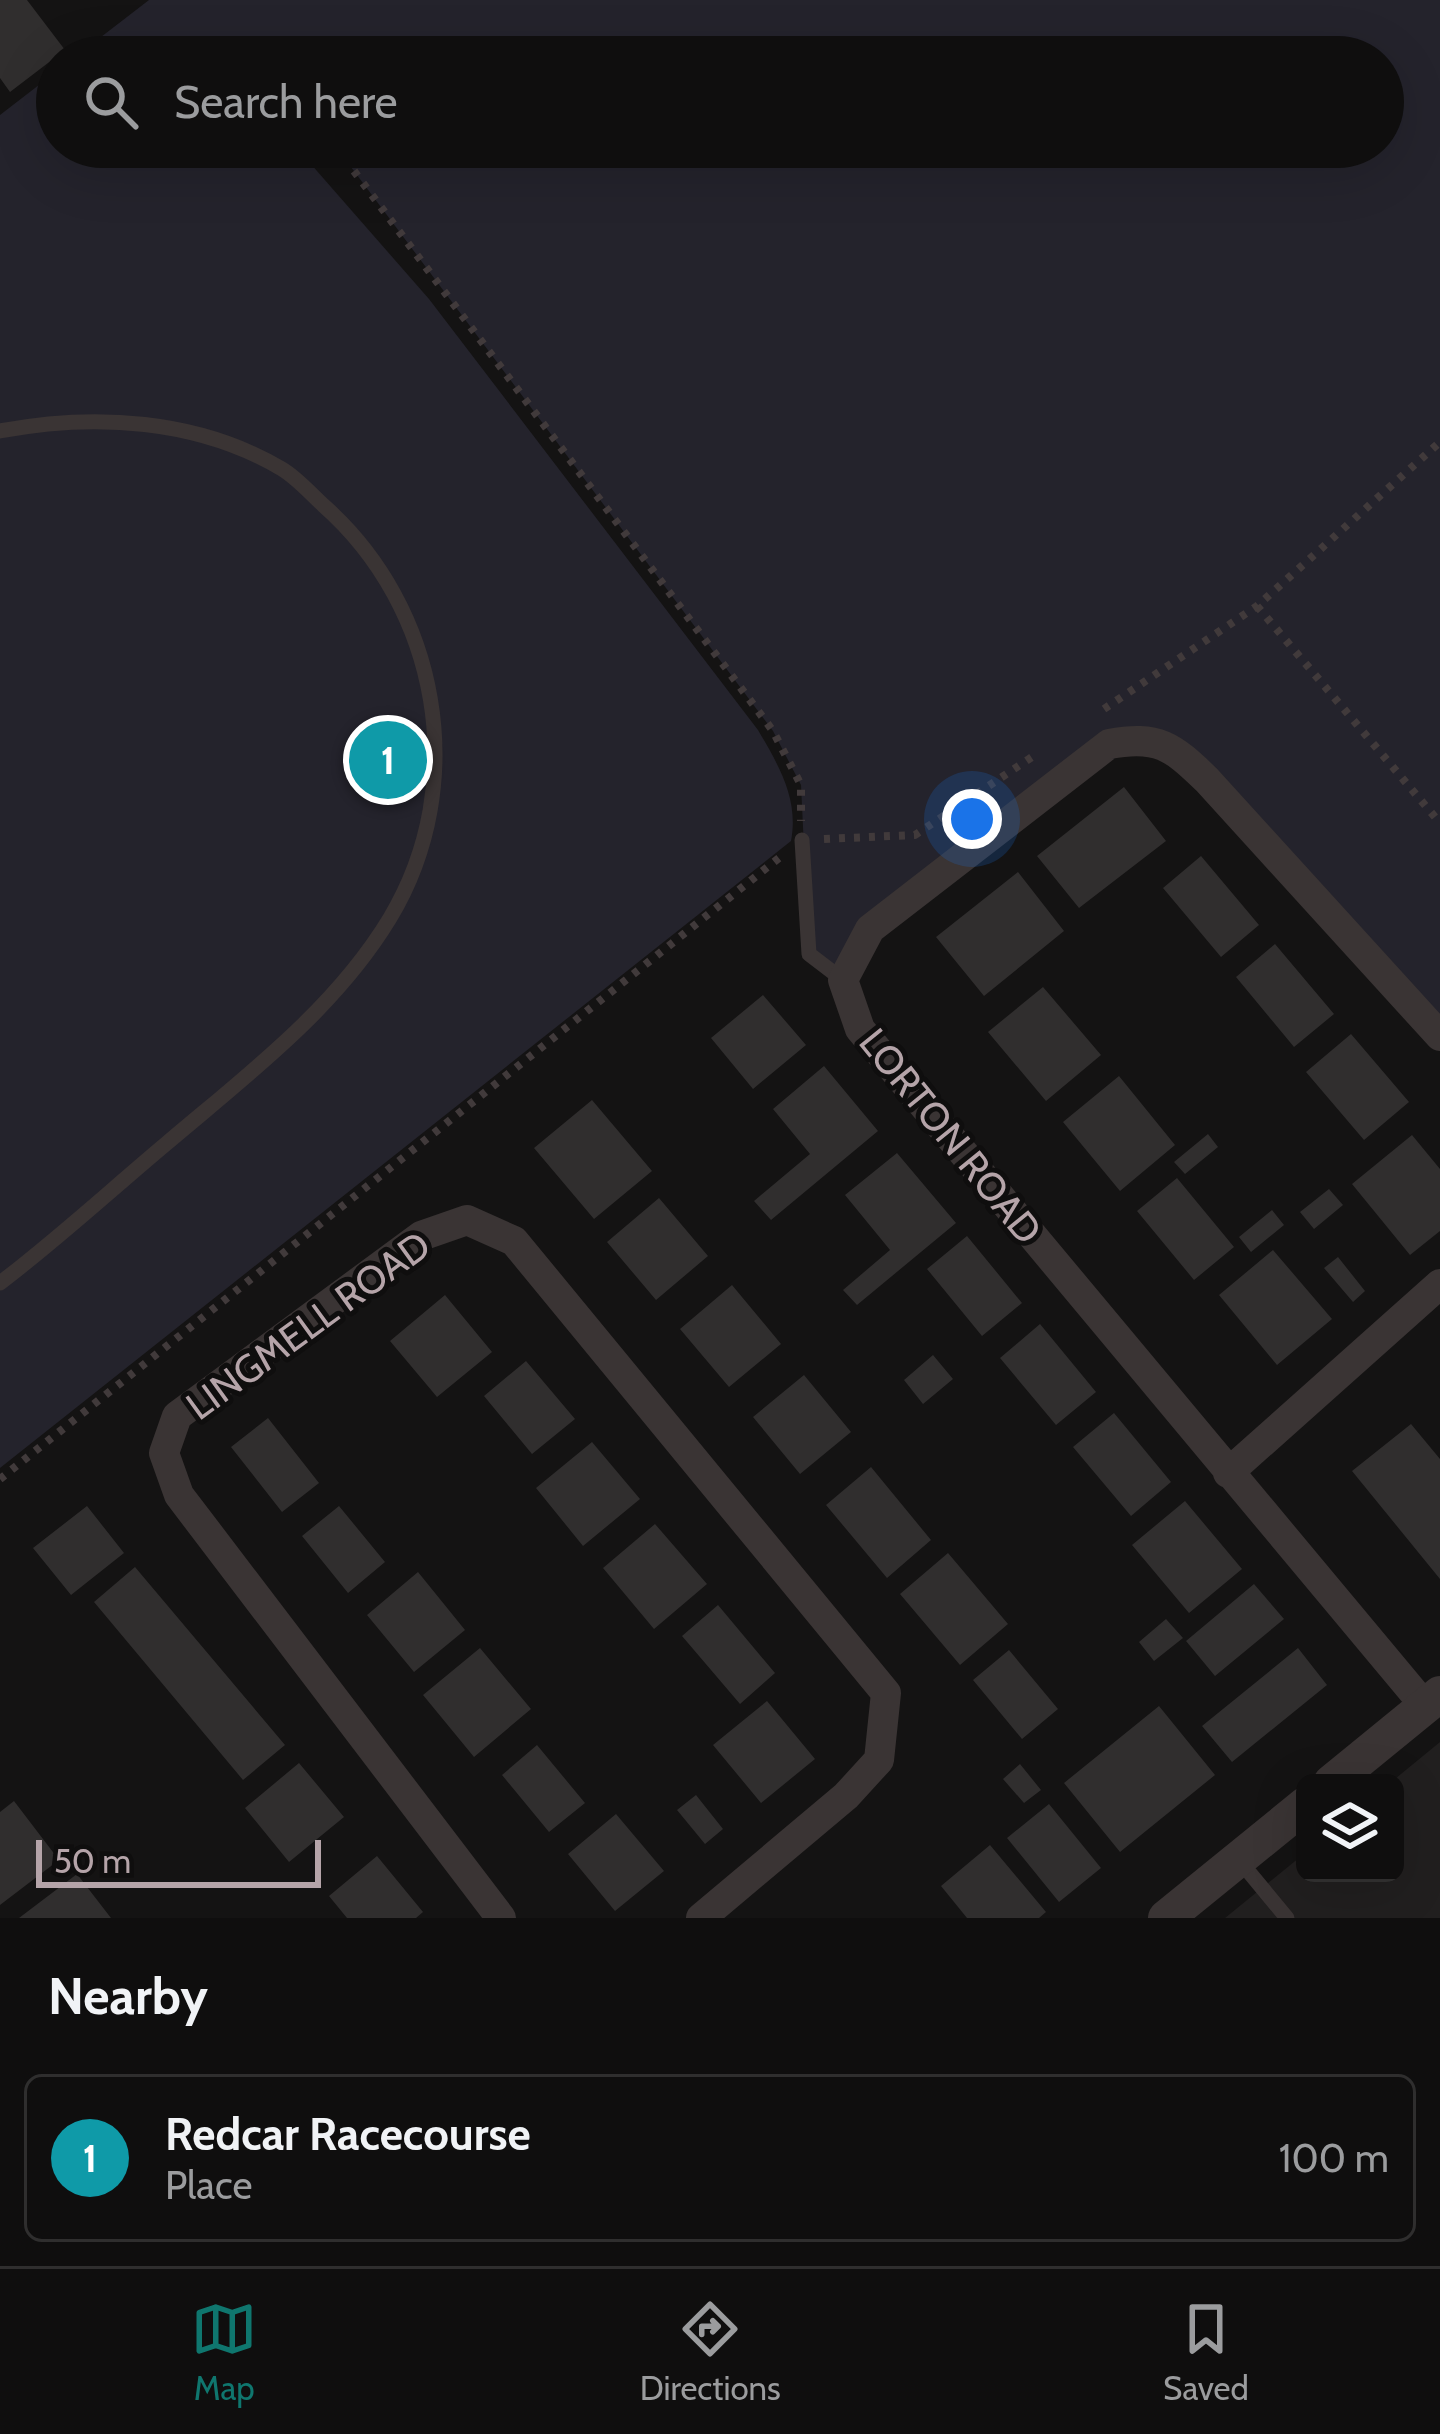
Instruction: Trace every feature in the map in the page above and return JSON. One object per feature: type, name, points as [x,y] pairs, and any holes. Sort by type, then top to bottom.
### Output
[{"type":"street","name":"LORTON ROAD","points":[[1432,1700],[1228,1473],[860,1029],[843,980],[870,929],[1109,744],[1145,737],[1179,753],[1208,780],[1440,1036]]},
{"type":"street","name":"LINGMELL ROAD","points":[[501,1918],[179,1495],[164,1453],[177,1416],[421,1236],[467,1220],[514,1240],[886,1693],[879,1760],[846,1796],[701,1918]]},
{"type":"street","points":[[1228,1473],[1440,1284]]},
{"type":"street","points":[[1342,1774],[1432,1700]]},
{"type":"street","points":[[1166,1918],[1296,1811]]},
{"type":"lane","points":[[0,431],[50,422],[150,424],[216,439],[284,470],[341,521],[379,566],[416,633],[434,709],[435,775],[421,850],[392,915],[353,972],[307,1022],[0,1283]]},
{"type":"lane","points":[[802,840],[809,954],[843,980]]},
{"type":"lane","points":[[1238,1859],[1287,1918]]},
{"type":"path","points":[[352,168],[773,731],[801,785],[802,840]]},
{"type":"path","points":[[1086,721],[1257,607],[1440,442]]},
{"type":"path","points":[[1257,607],[1440,823]]},
{"type":"path","points":[[0,1479],[802,840],[915,835],[1048,746]]},
{"type":"shaded area","points":[[149,0],[1440,0],[1440,1036],[1145,737],[870,929],[843,980],[809,954],[801,785],[773,731],[352,168],[1404,168],[1404,36],[102,36]]},
{"type":"shaded area","points":[[36,87],[36,168],[314,168],[429,299],[758,730],[785,783],[793,826],[791,841],[0,1468],[0,115]]},
{"type":"shaded area","points":[[1440,1742],[1440,1918],[1225,1918],[1296,1860],[1296,1882],[1404,1882],[1401,1774]]},
{"type":"building","points":[[0,0],[27,0],[54,36],[36,36],[36,72],[10,92],[0,78]]},
{"type":"building","points":[[1124,787],[1166,841],[1079,908],[1037,856]]},
{"type":"building","points":[[1201,856],[1259,925],[1221,957],[1163,888]]},
{"type":"building","points":[[1018,872],[1064,931],[984,996],[936,937]]},
{"type":"building","points":[[1275,944],[1334,1014],[1294,1047],[1236,977]]},
{"type":"building","points":[[1043,987],[1101,1055],[1046,1101],[988,1032]]},
{"type":"building","points":[[763,995],[806,1045],[753,1089],[711,1038]]},
{"type":"building","points":[[1351,1034],[1409,1102],[1364,1140],[1306,1072]]},
{"type":"building","points":[[824,1066],[878,1131],[771,1220],[754,1201],[810,1154],[773,1109]]},
{"type":"building","points":[[1119,1076],[1175,1145],[1120,1191],[1063,1122]]},
{"type":"building","points":[[592,1100],[652,1171],[594,1219],[534,1148]]},
{"type":"building","points":[[1208,1134],[1218,1147],[1185,1174],[1174,1162]]},
{"type":"building","points":[[1412,1135],[1440,1169],[1440,1231],[1410,1255],[1352,1184]]},
{"type":"building","points":[[897,1153],[956,1223],[857,1305],[843,1290],[890,1250],[845,1195]]},
{"type":"building","points":[[1177,1178],[1234,1247],[1194,1280],[1137,1211]]},
{"type":"building","points":[[1329,1189],[1343,1205],[1314,1229],[1300,1212]]},
{"type":"building","points":[[659,1198],[708,1256],[656,1300],[607,1242]]},
{"type":"building","points":[[1272,1210],[1284,1225],[1251,1252],[1239,1237]]},
{"type":"building","points":[[967,1236],[1022,1303],[982,1336],[927,1269]]},
{"type":"building","points":[[1273,1250],[1332,1319],[1277,1365],[1219,1295]]},
{"type":"building","points":[[1338,1257],[1365,1291],[1353,1302],[1324,1268]]},
{"type":"building","points":[[732,1285],[781,1344],[729,1387],[680,1329]]},
{"type":"building","points":[[445,1295],[492,1352],[437,1397],[390,1341]]},
{"type":"building","points":[[1040,1324],[1096,1392],[1056,1425],[1000,1358]]},
{"type":"building","points":[[933,1355],[953,1379],[923,1404],[904,1380]]},
{"type":"building","points":[[526,1361],[575,1419],[532,1454],[484,1396]]},
{"type":"building","points":[[804,1375],[851,1432],[800,1474],[753,1417]]},
{"type":"building","points":[[1114,1413],[1171,1482],[1131,1516],[1073,1447]]},
{"type":"building","points":[[268,1418],[319,1483],[282,1512],[231,1447]]},
{"type":"building","points":[[1411,1424],[1440,1459],[1440,1579],[1352,1471]]},
{"type":"building","points":[[592,1442],[640,1499],[583,1546],[536,1488]]},
{"type":"building","points":[[871,1467],[931,1540],[887,1578],[826,1505]]},
{"type":"building","points":[[1185,1501],[1242,1569],[1189,1613],[1132,1545]]},
{"type":"building","points":[[87,1506],[124,1553],[71,1595],[33,1548]]},
{"type":"building","points":[[339,1506],[385,1562],[348,1593],[302,1536]]},
{"type":"building","points":[[655,1524],[707,1584],[654,1629],[603,1568]]},
{"type":"building","points":[[948,1553],[1008,1624],[960,1665],[900,1594]]},
{"type":"building","points":[[135,1567],[285,1745],[243,1780],[94,1602]]},
{"type":"building","points":[[418,1572],[465,1630],[414,1672],[367,1615]]},
{"type":"building","points":[[1254,1584],[1284,1619],[1215,1676],[1186,1641]]},
{"type":"building","points":[[718,1605],[775,1673],[740,1704],[682,1636]]},
{"type":"building","points":[[1166,1619],[1183,1638],[1154,1661],[1139,1642]]},
{"type":"building","points":[[480,1648],[531,1709],[474,1757],[423,1695]]},
{"type":"building","points":[[1298,1648],[1327,1685],[1232,1762],[1202,1726]]},
{"type":"building","points":[[1009,1650],[1058,1709],[1022,1739],[973,1680]]},
{"type":"building","points":[[767,1701],[815,1759],[761,1803],[713,1745]]},
{"type":"building","points":[[1159,1706],[1215,1775],[1120,1852],[1064,1783]]},
{"type":"building","points":[[537,1745],[585,1803],[549,1832],[502,1775]]},
{"type":"building","points":[[299,1763],[344,1817],[289,1862],[245,1808]]},
{"type":"building","points":[[1020,1764],[1041,1790],[1024,1803],[1003,1779]]},
{"type":"building","points":[[696,1795],[723,1829],[705,1844],[677,1810]]},
{"type":"building","points":[[14,1801],[59,1860],[0,1905],[0,1812]]},
{"type":"building","points":[[1049,1804],[1101,1868],[1059,1902],[1007,1838]]},
{"type":"building","points":[[616,1814],[664,1871],[615,1911],[568,1854]]},
{"type":"building","points":[[990,1845],[1046,1912],[1039,1918],[967,1918],[941,1886]]},
{"type":"building","points":[[377,1856],[423,1912],[416,1918],[347,1918],[329,1896]]},
{"type":"building","points":[[77,1874],[111,1918],[19,1918]]},
{"type":"place","name":"Redcar Racecourse","points":[[388,760]]}]
